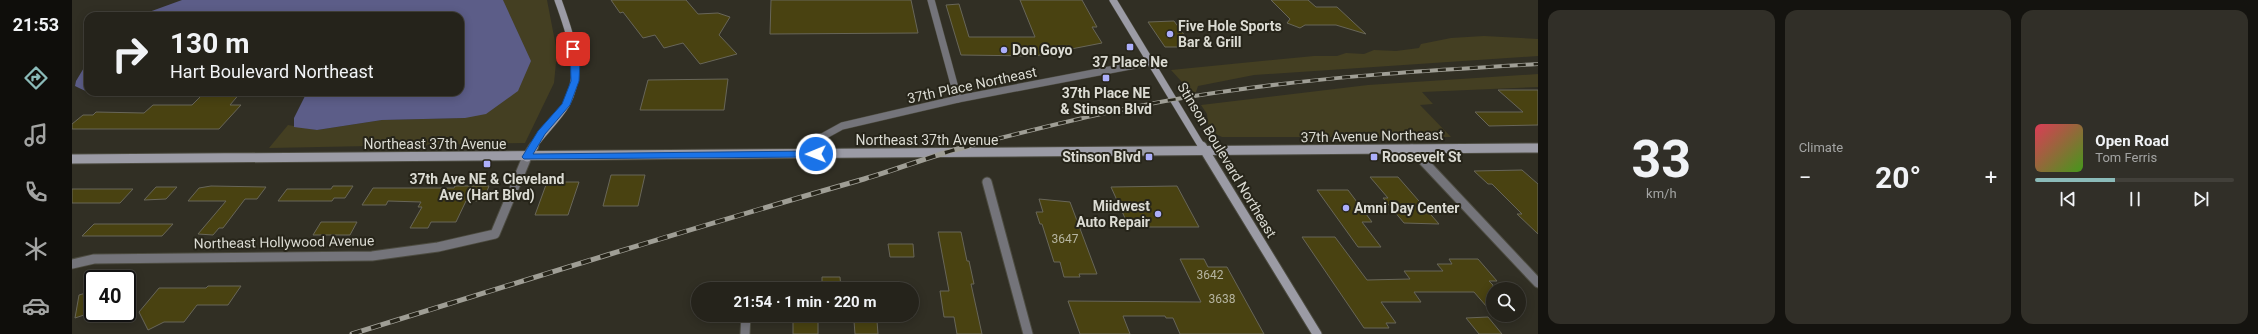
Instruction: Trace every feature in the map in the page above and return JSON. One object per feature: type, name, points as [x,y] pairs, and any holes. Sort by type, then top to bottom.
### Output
[{"type":"street","points":[[527,157],[541,133],[566,105],[575,81],[576,60],[558,0]]},
{"type":"street","points":[[931,0],[958,99]]},
{"type":"street","name":"Stinson Boulevard Northeast","points":[[1113,0],[1317,334]]},
{"type":"street","name":"37th Place Northeast","points":[[816,154],[817,137],[822,137],[842,126],[958,99],[1151,62]]},
{"type":"street","name":"37th Avenue Northeast","points":[[1206,151],[1538,148]]},
{"type":"street","points":[[1412,149],[1538,283]]},
{"type":"street","name":"Northeast 37th Avenue","points":[[72,159],[527,157],[1206,151]]},
{"type":"street","name":"Northeast Hollywood Avenue","points":[[72,264],[94,259],[372,256],[438,247],[495,234],[527,157]]},
{"type":"street","points":[[987,182],[1028,334]]},
{"type":"street","points":[[745,334],[746,322]]},
{"type":"shaded area","points":[[503,0],[547,0],[557,52],[554,83],[525,143],[269,148],[288,125],[317,130],[382,120],[465,118],[505,9]]},
{"type":"shaded area","points":[[1484,36],[1538,39],[1538,56],[1254,75],[1198,86],[1196,92],[1192,93],[1171,70],[1314,56],[1337,56],[1346,53],[1364,54],[1374,50],[1396,51],[1419,48],[1421,44],[1451,38]]},
{"type":"shaded area","points":[[1538,74],[1538,87],[1422,92],[1433,104],[1420,105],[1451,137],[1222,137],[1209,131],[1207,114],[1201,105],[1368,85]]},
{"type":"water","points":[[182,0],[503,0],[531,61],[518,91],[486,114],[465,118],[382,120],[317,130],[294,127],[294,118],[305,96],[464,96],[464,12],[149,12]]},
{"type":"water","points":[[84,68],[84,90],[75,86],[76,81]]},
{"type":"building","points":[[611,0],[686,0],[698,14],[718,13],[730,17],[719,35],[737,54],[700,64],[683,43],[664,48],[655,35],[643,38],[623,12],[620,13]]},
{"type":"building","points":[[771,0],[911,0],[918,33],[770,34]]},
{"type":"building","points":[[1020,0],[1082,0],[1097,27],[1092,27],[1102,43],[1035,56],[961,55],[946,5],[959,4],[969,37],[1035,37]]},
{"type":"building","points":[[1271,0],[1308,0],[1316,7],[1337,7],[1366,34],[1336,25],[1305,25],[1300,28],[1287,23],[1290,19]]},
{"type":"building","name":"Five Hole Sports Bar & Grill","points":[[1174,21],[1193,47],[1165,47],[1148,22]]},
{"type":"building","points":[[728,79],[724,110],[640,110],[648,80]]},
{"type":"building","points":[[1498,90],[1538,90],[1538,125],[1489,126],[1475,112],[1523,112]]},
{"type":"building","points":[[201,96],[238,96],[230,105],[241,105],[219,129],[72,129],[72,124],[83,115],[93,115],[96,112],[144,113],[153,105],[192,105]]},
{"type":"building","points":[[1522,170],[1538,184],[1538,234],[1517,214],[1522,214],[1492,184],[1488,184],[1474,171]]},
{"type":"building","points":[[611,175],[645,175],[638,206],[603,206]]},
{"type":"building","points":[[1370,177],[1398,177],[1439,224],[1404,223],[1383,198],[1388,198]]},
{"type":"building","points":[[547,182],[579,182],[568,215],[535,215]]},
{"type":"building","points":[[211,186],[266,187],[257,199],[245,199],[223,228],[219,228],[213,235],[198,234],[226,201],[188,201],[199,188]]},
{"type":"building","points":[[333,186],[353,186],[345,198],[334,198],[332,201],[278,201],[287,189],[331,189]]},
{"type":"building","points":[[455,186],[489,186],[483,201],[466,201],[456,222],[431,222],[428,228],[410,228],[422,207],[418,207],[421,202],[388,201],[386,205],[362,205],[373,188],[454,188]]},
{"type":"building","name":"Miidwest Auto Repair","points":[[1177,186],[1199,227],[1129,227],[1111,187]]},
{"type":"building","points":[[156,187],[177,187],[166,199],[144,200]]},
{"type":"building","points":[[72,189],[133,189],[120,203],[72,203]]},
{"type":"building","name":"Amni Day Center","points":[[1317,190],[1348,190],[1372,222],[1362,222],[1381,247],[1358,247]]},
{"type":"building","points":[[1039,199],[1070,202],[1097,274],[1079,274],[1080,277],[1064,277],[1060,262],[1054,262],[1042,224],[1040,224],[1036,212],[1043,212]]},
{"type":"building","points":[[321,222],[357,222],[350,235],[313,235]]},
{"type":"building","points":[[94,224],[173,224],[162,236],[82,236]]},
{"type":"building","points":[[938,232],[961,232],[967,261],[969,261],[974,284],[971,284],[982,334],[957,334],[954,317],[944,317],[940,291],[949,291]]},
{"type":"building","points":[[1302,237],[1335,237],[1367,280],[1410,279],[1404,271],[1443,271],[1437,264],[1452,264],[1449,259],[1478,259],[1497,281],[1486,282],[1486,306],[1474,292],[1414,292],[1421,302],[1381,302],[1396,323],[1386,323],[1389,328],[1364,328]]},
{"type":"building","points":[[888,244],[913,244],[914,257],[890,257]]},
{"type":"building","points":[[1180,259],[1204,259],[1208,267],[1227,267],[1264,334],[1180,334],[1173,318],[1166,318],[1165,316],[1123,316],[1130,334],[1080,334],[1068,301],[1201,302]]},
{"type":"building","points":[[822,277],[840,277],[840,282],[822,282]]},
{"type":"building","points":[[208,286],[241,286],[228,305],[197,305],[184,322],[164,322],[148,330],[139,312],[159,288],[206,288]]},
{"type":"building","points":[[84,294],[84,315],[75,318],[79,295]]},
{"type":"building","points":[[1486,317],[1486,322],[1492,322],[1502,334],[1479,334],[1466,318]]},
{"type":"building","points":[[793,322],[818,322],[818,334],[793,334]]},
{"type":"building","points":[[854,322],[877,322],[878,334],[855,334]]},
{"type":"railway","points":[[969,146],[1128,108],[1228,91],[1344,77],[1538,64]]},
{"type":"railway","points":[[352,334],[607,255],[877,175],[969,146]]},
{"type":"place","name":"Five Hole Sports Bar & Grill","points":[[1170,34]]},
{"type":"place","name":"37 Place Ne","points":[[1130,47]]},
{"type":"place","name":"Don Goyo","points":[[1004,50]]},
{"type":"place","name":"37th Place NE & Stinson Blvd","points":[[1106,78]]},
{"type":"place","name":"Stinson Blvd","points":[[1149,157]]},
{"type":"place","name":"Roosevelt St","points":[[1374,157]]},
{"type":"place","name":"37th Ave NE & Cleveland Ave (Hart Blvd)","points":[[487,164]]},
{"type":"place","name":"Amni Day Center","points":[[1346,208]]},
{"type":"place","name":"Miidwest Auto Repair","points":[[1158,214]]},
{"type":"route","points":[[573,49],[576,60],[575,81],[566,105],[535,141],[527,157],[816,154]]}]
